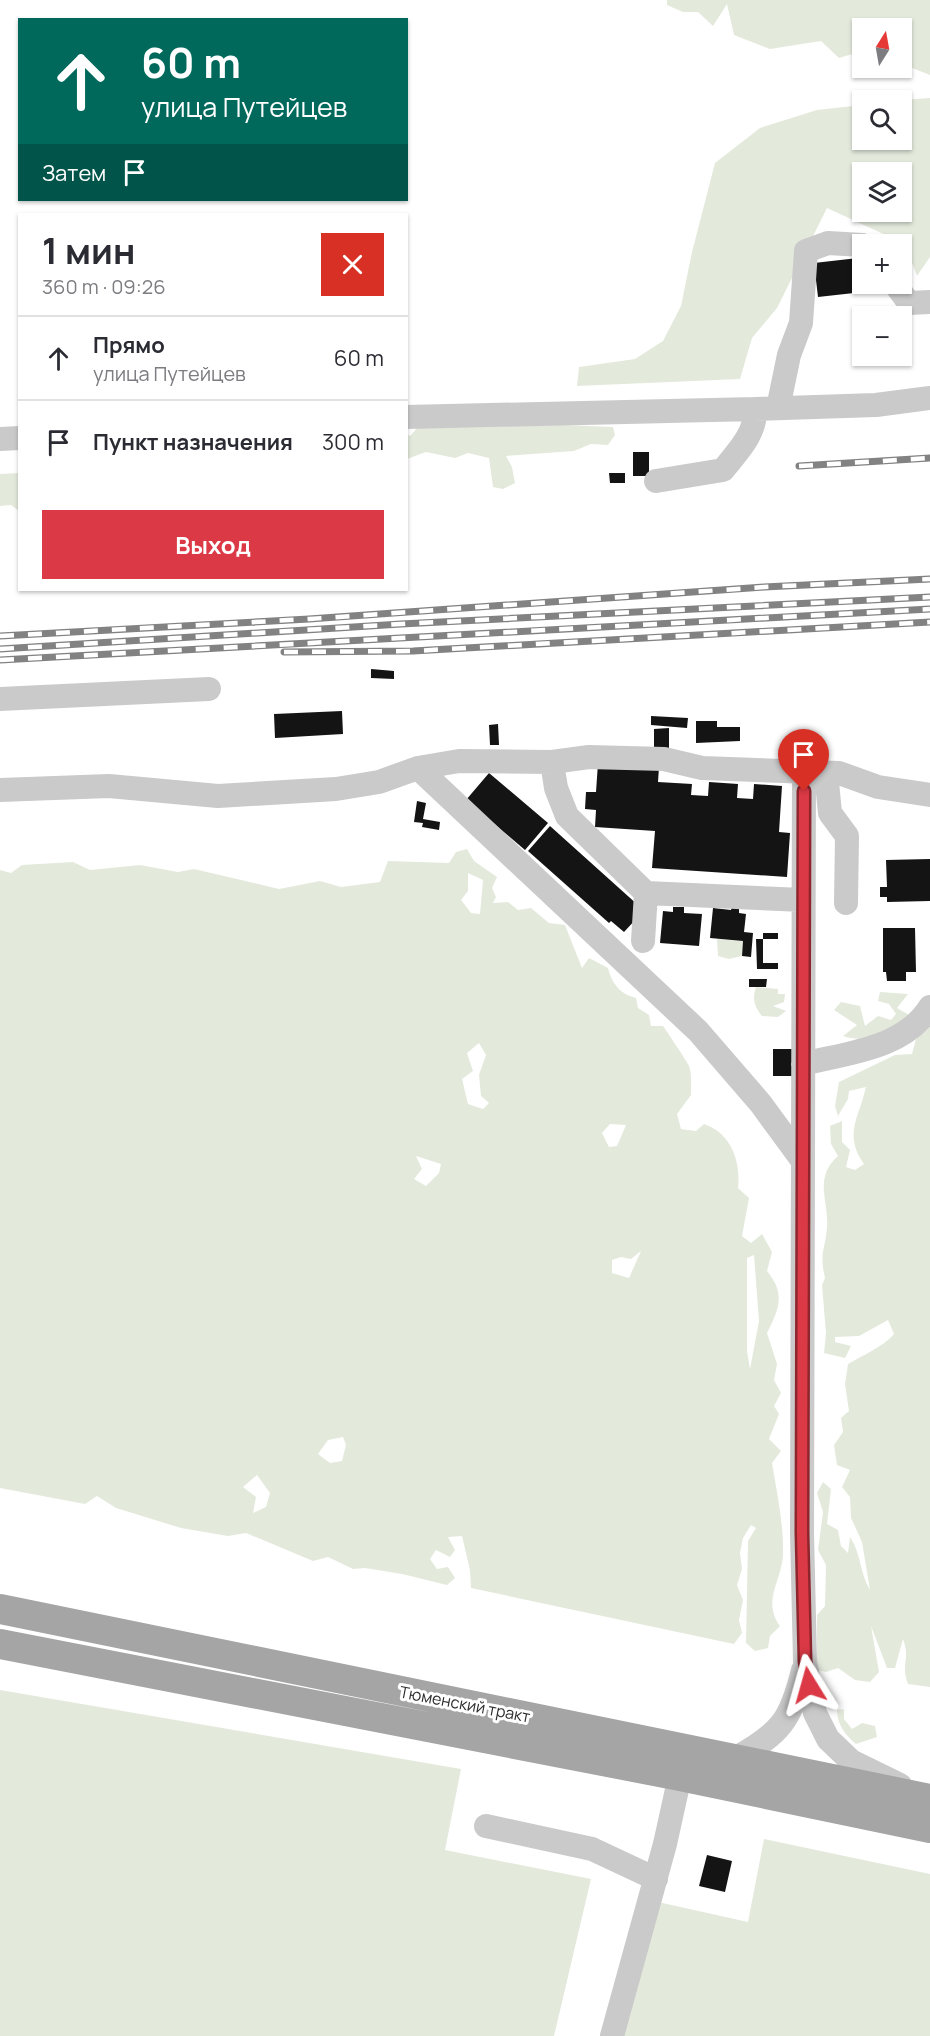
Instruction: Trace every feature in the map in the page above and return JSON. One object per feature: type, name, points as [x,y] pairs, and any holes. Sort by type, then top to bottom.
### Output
[{"type":"main road","name":"Тюменский тракт","points":[[0,1609],[930,1799]]},
{"type":"main road","name":"Тюменский тракт","points":[[0,1644],[680,1776],[930,1828]]},
{"type":"street","points":[[656,481],[723,470],[748,438],[766,409],[801,324],[806,251],[828,243],[852,244]]},
{"type":"street","points":[[902,294],[909,303],[930,302]]},
{"type":"street","points":[[408,417],[766,409],[876,405],[930,398]]},
{"type":"street","points":[[0,440],[18,438]]},
{"type":"street","points":[[0,699],[209,689]]},
{"type":"street","points":[[0,790],[109,786],[218,796],[336,789],[379,782],[418,768],[459,761],[552,762],[589,757],[664,759],[702,768],[839,773],[878,787],[930,795]]},
{"type":"street","points":[[552,762],[556,788],[567,816],[645,893],[803,900]]},
{"type":"street","points":[[418,768],[698,1031],[761,1104],[802,1161]]},
{"type":"street","points":[[815,771],[803,900],[802,1533],[805,1661],[815,1713],[828,1739],[851,1761],[930,1799]]},
{"type":"street","points":[[815,771],[830,813],[847,837],[846,903]]},
{"type":"street","points":[[643,941],[645,893]]},
{"type":"street","points":[[803,1064],[874,1048],[910,1028],[924,1016],[930,1007]]},
{"type":"street","points":[[736,1758],[766,1742],[784,1723],[797,1692],[805,1661]]},
{"type":"street","points":[[612,2036],[656,1879],[680,1776]]},
{"type":"street","points":[[486,1826],[592,1849],[656,1879]]},
{"type":"shaded area","points":[[667,0],[930,0],[930,75],[912,68],[912,18],[852,18],[852,54],[839,58],[821,41],[770,49],[734,35],[727,4],[713,26],[698,12],[683,12],[667,5]]},
{"type":"shaded area","points":[[930,98],[930,257],[917,276],[912,263],[912,234],[883,234],[857,222],[912,222],[912,162],[852,162],[852,220],[827,208],[777,308],[752,338],[740,379],[577,386],[579,367],[635,359],[663,341],[681,306],[715,163],[760,128],[817,110],[852,106],[852,150],[912,150],[912,99]]},
{"type":"shaded area","points":[[563,425],[613,427],[615,435],[608,445],[591,444],[574,451],[506,456],[512,467],[515,483],[503,489],[493,487],[489,458],[468,453],[455,458],[426,452],[408,459],[408,435],[410,436],[418,427]]},
{"type":"shaded area","points":[[18,473],[18,510],[11,505],[0,506],[0,474]]},
{"type":"shaded area","points":[[467,849],[474,861],[497,877],[492,888],[496,897],[493,903],[508,902],[518,910],[531,908],[549,923],[565,925],[582,968],[589,958],[608,968],[618,988],[625,994],[636,998],[638,1008],[649,1015],[651,1026],[663,1026],[688,1064],[691,1073],[691,1095],[677,1114],[681,1129],[696,1131],[704,1124],[713,1128],[727,1141],[736,1158],[738,1188],[749,1198],[742,1236],[751,1243],[762,1234],[772,1252],[767,1271],[779,1294],[775,1316],[767,1333],[777,1364],[774,1380],[781,1393],[774,1406],[779,1414],[769,1439],[781,1451],[772,1463],[781,1521],[783,1556],[773,1600],[775,1617],[780,1626],[770,1636],[768,1648],[755,1651],[746,1643],[748,1541],[756,1528],[751,1525],[743,1538],[740,1553],[742,1569],[737,1585],[743,1600],[739,1620],[742,1633],[734,1644],[471,1588],[470,1570],[462,1536],[448,1537],[455,1550],[450,1557],[436,1550],[430,1559],[437,1569],[448,1567],[455,1578],[447,1585],[402,1574],[365,1568],[353,1569],[328,1557],[313,1561],[246,1533],[228,1536],[181,1528],[116,1508],[97,1496],[85,1504],[0,1488],[0,870],[11,873],[22,865],[73,862],[90,870],[140,865],[178,872],[194,869],[279,889],[320,881],[341,887],[380,882],[388,861],[449,863],[456,852]],"holes":[[[468,873],[483,880],[480,914],[471,913],[461,900],[468,891]],[[479,1043],[486,1055],[479,1075],[481,1096],[489,1103],[483,1109],[468,1104],[462,1079],[473,1071],[467,1053]],[[610,1124],[626,1125],[617,1146],[609,1147],[602,1133]],[[416,1156],[441,1164],[439,1173],[426,1186],[414,1179],[422,1169]],[[641,1251],[629,1278],[612,1273],[612,1260],[621,1257],[631,1259]],[[754,1255],[759,1321],[750,1369],[747,1351],[747,1258]],[[343,1437],[346,1445],[342,1461],[330,1463],[318,1454],[328,1440]],[[257,1475],[270,1493],[266,1507],[253,1513],[256,1497],[243,1487]]]},
{"type":"shaded area","points":[[717,939],[743,941],[742,956],[729,959],[718,956]]},
{"type":"shaded area","points":[[756,987],[778,989],[778,994],[785,994],[784,1002],[773,1006],[786,1011],[778,1017],[762,1016],[754,1002]]},
{"type":"shaded area","points":[[880,992],[908,994],[897,1008],[911,1016],[888,1032],[870,1038],[843,1036],[857,1025],[834,1010],[841,1002],[860,1006],[865,1026],[878,1016],[891,1020],[896,1014],[889,1004],[878,1001]]},
{"type":"shaded area","points":[[930,1027],[930,1687],[908,1684],[903,1639],[895,1668],[887,1668],[871,1626],[879,1672],[870,1682],[855,1680],[838,1668],[826,1672],[817,1670],[817,1615],[825,1606],[826,1565],[818,1550],[823,1512],[817,1493],[823,1482],[831,1489],[827,1524],[838,1530],[841,1546],[848,1553],[850,1537],[854,1543],[870,1590],[862,1542],[851,1518],[850,1497],[842,1487],[850,1470],[837,1465],[834,1445],[843,1432],[841,1418],[849,1411],[845,1384],[848,1364],[879,1347],[894,1334],[888,1320],[859,1336],[835,1337],[835,1342],[851,1346],[845,1358],[824,1353],[826,1333],[822,1285],[825,1278],[822,1257],[827,1217],[824,1181],[830,1164],[838,1156],[831,1144],[830,1126],[842,1121],[842,1142],[850,1150],[846,1167],[855,1170],[864,1164],[854,1144],[854,1126],[866,1087],[849,1091],[848,1099],[838,1116],[835,1106],[839,1082],[895,1055],[912,1054],[916,1039]]},
{"type":"shaded area","points":[[0,1690],[461,1769],[445,1850],[591,1879],[554,2036],[0,2036]]},
{"type":"shaded area","points":[[844,1709],[844,1719],[852,1729],[862,1723],[875,1726],[877,1737],[856,1744],[845,1733],[838,1720],[837,1710]]},
{"type":"shaded area","points":[[764,1839],[930,1874],[930,2036],[623,2036],[658,1902],[748,1922]]},
{"type":"building","points":[[852,259],[852,293],[818,297],[814,263]]},
{"type":"building","points":[[633,452],[649,452],[649,476],[633,476]]},
{"type":"building","points":[[609,473],[625,473],[625,483],[610,483]]},
{"type":"building","points":[[371,669],[394,671],[394,679],[371,678]]},
{"type":"building","points":[[342,711],[343,734],[275,738],[274,714]]},
{"type":"building","points":[[651,716],[688,718],[687,728],[651,725]]},
{"type":"building","points":[[696,721],[717,721],[717,727],[740,727],[740,741],[696,743]]},
{"type":"building","points":[[498,724],[499,745],[490,745],[489,725]]},
{"type":"building","points":[[669,728],[669,749],[654,749],[654,729]]},
{"type":"building","points":[[598,763],[659,767],[658,782],[692,784],[691,795],[708,796],[709,782],[738,784],[737,798],[753,799],[754,784],[782,786],[779,832],[790,833],[787,877],[652,868],[655,831],[595,827],[596,810],[585,809],[586,792],[596,792]]},
{"type":"building","points":[[489,773],[548,823],[525,850],[466,800]]},
{"type":"building","points":[[417,801],[426,803],[423,819],[440,822],[439,830],[422,827],[423,823],[414,822]]},
{"type":"building","points":[[550,826],[639,906],[637,918],[624,932],[611,921],[609,923],[528,851]]},
{"type":"building","points":[[930,859],[930,901],[887,902],[887,897],[880,897],[880,887],[887,887],[886,860]]},
{"type":"building","points":[[673,907],[684,907],[684,913],[702,914],[699,946],[660,943],[663,911],[673,912]]},
{"type":"building","points":[[732,907],[739,908],[739,913],[746,914],[744,932],[753,933],[751,957],[742,956],[743,941],[710,938],[713,908],[731,910]]},
{"type":"building","points":[[883,928],[915,928],[916,972],[906,972],[906,981],[887,981],[886,972],[883,972]]},
{"type":"building","points":[[763,933],[778,933],[778,939],[763,939]]},
{"type":"building","points":[[756,939],[763,939],[763,963],[778,963],[778,969],[757,969]]},
{"type":"building","points":[[749,979],[767,979],[766,987],[749,987]]},
{"type":"building","points":[[773,1049],[795,1049],[794,1076],[773,1076]]},
{"type":"building","points":[[707,1855],[732,1861],[725,1892],[699,1886]]},
{"type":"railway","points":[[799,466],[930,458]]},
{"type":"railway","points":[[0,636],[309,619],[764,587],[930,579]]},
{"type":"railway","points":[[0,649],[401,624],[930,597]]},
{"type":"railway","points":[[0,660],[930,609]]},
{"type":"railway","points":[[284,652],[413,651],[930,622]]},
{"type":"route","points":[[804,791],[802,1533],[805,1661],[809,1685]]}]
